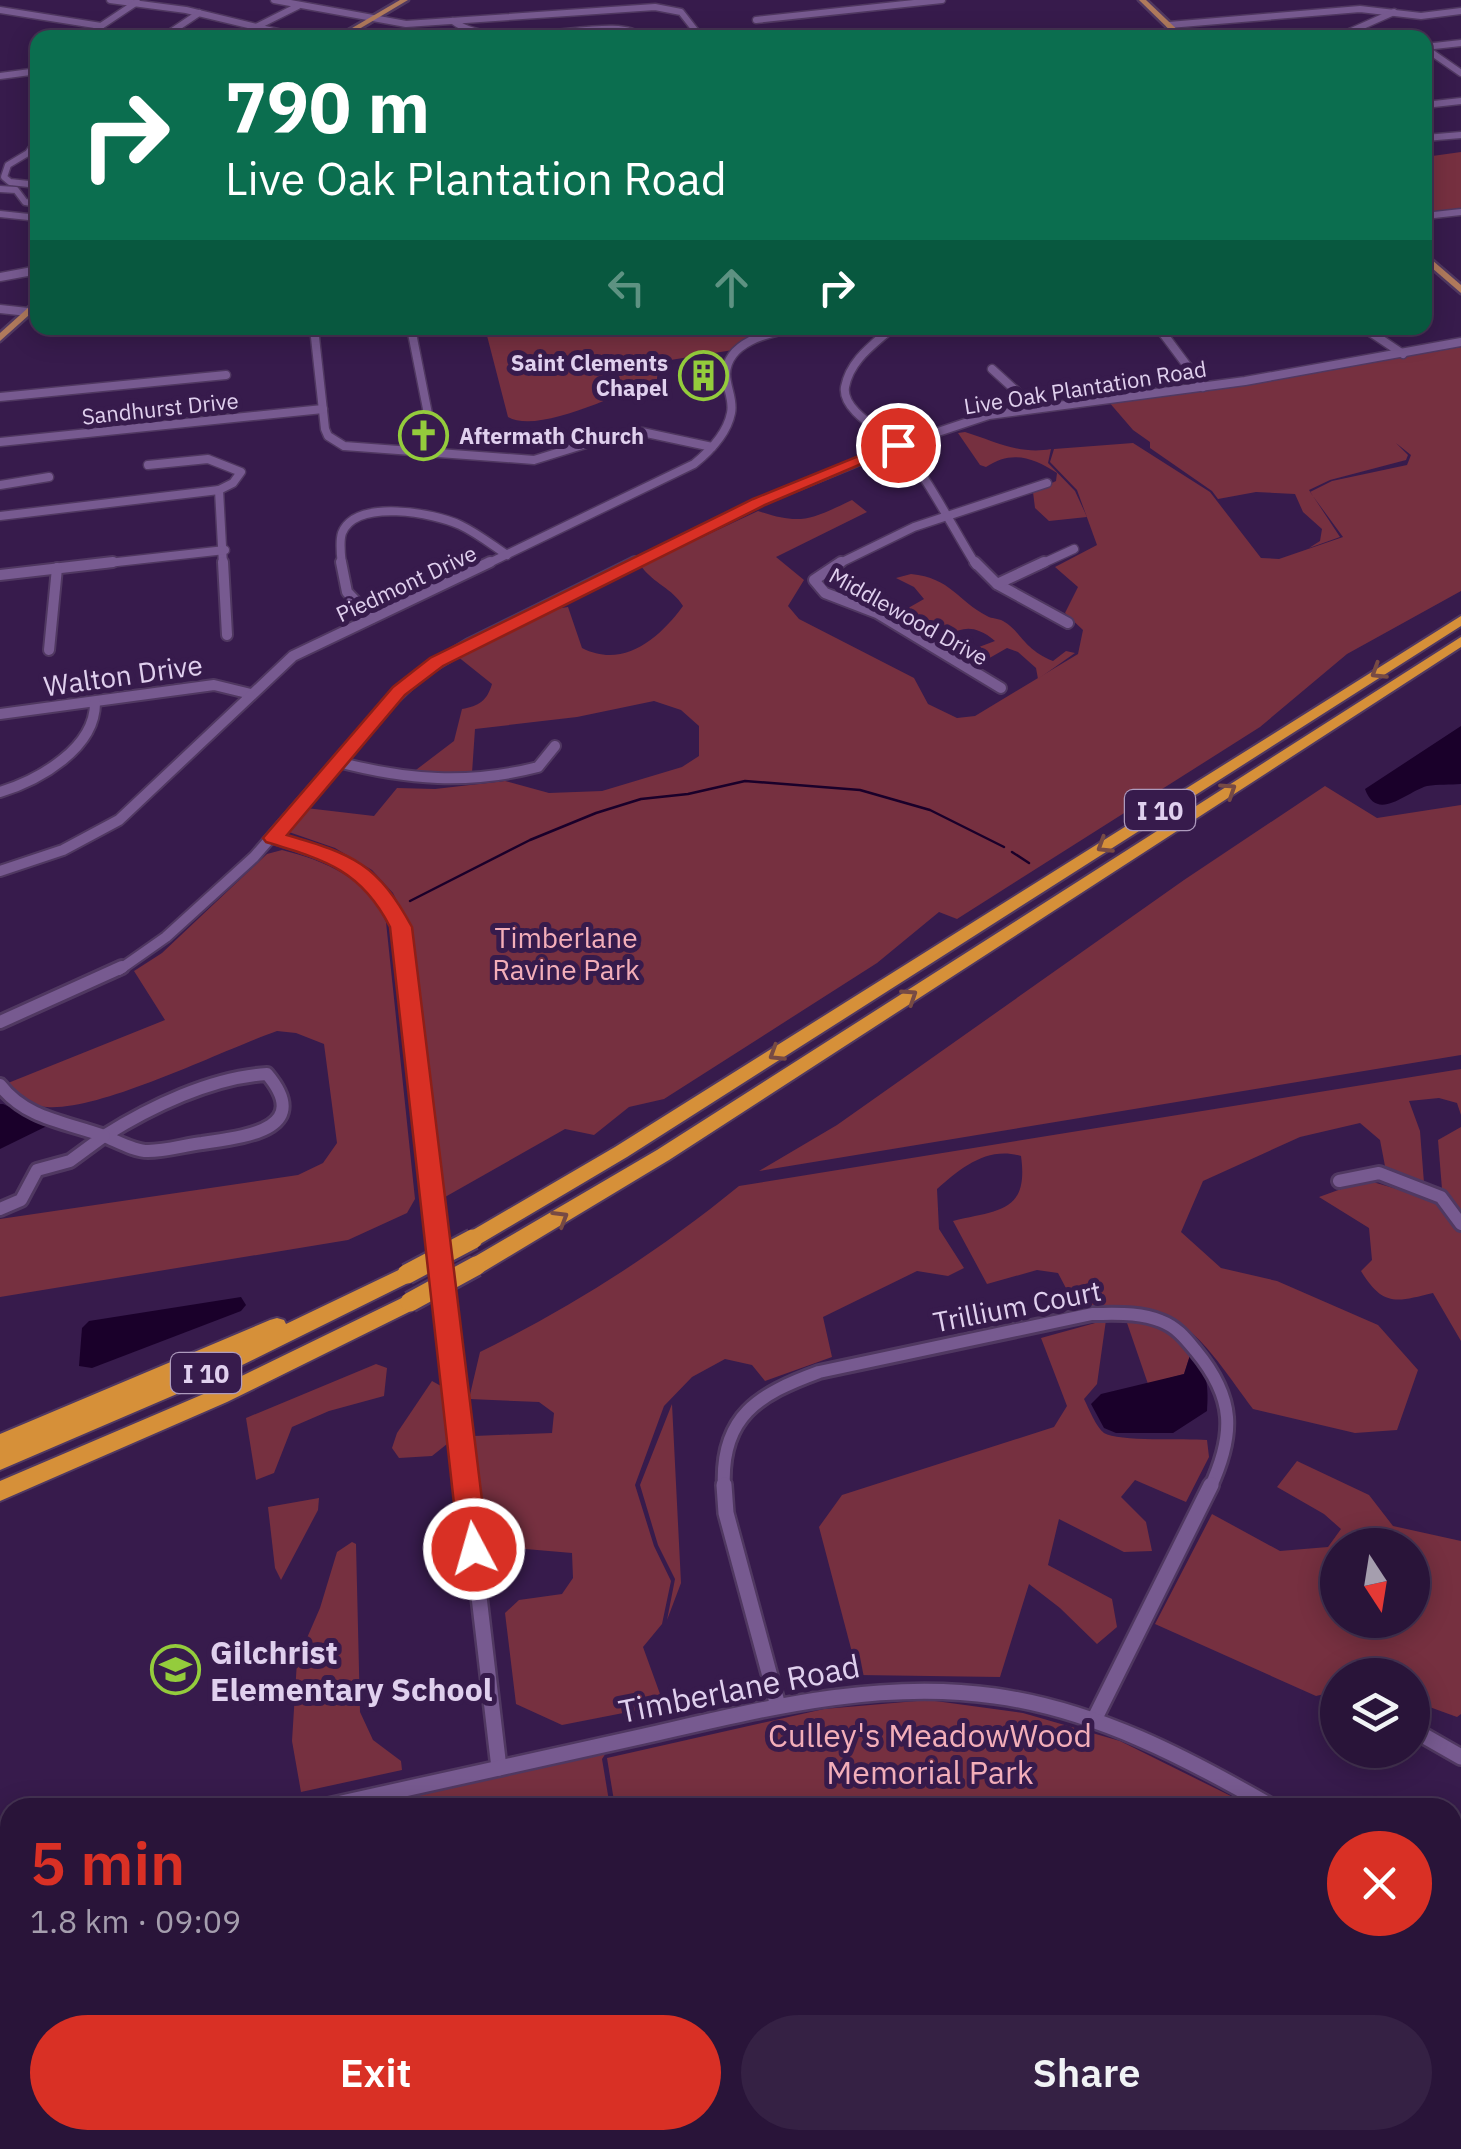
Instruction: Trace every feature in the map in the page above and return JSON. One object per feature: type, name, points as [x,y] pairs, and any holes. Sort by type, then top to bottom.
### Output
[{"type":"highway","name":"I 10","points":[[0,1461],[204,1374],[473,1239],[646,1136],[1461,620]]},
{"type":"highway","name":"I 10","points":[[0,1491],[152,1426],[349,1333],[476,1266],[663,1155],[1461,641]]},
{"type":"highway","points":[[0,1444],[408,1274]]},
{"type":"highway","points":[[0,1504],[178,1425],[349,1333]]},
{"type":"main road","points":[[358,30],[408,0]]},
{"type":"main road","points":[[1142,0],[1175,30]]},
{"type":"main road","points":[[354,30],[374,20]]},
{"type":"main road","points":[[1432,267],[1461,290]]},
{"type":"main road","points":[[0,338],[30,303]]},
{"type":"main road","points":[[0,329],[30,307]]},
{"type":"street","points":[[110,0],[200,13],[266,30]]},
{"type":"street","points":[[274,0],[406,24],[665,8],[685,15],[695,30]]},
{"type":"street","points":[[756,20],[942,0]]},
{"type":"street","points":[[95,30],[138,2]]},
{"type":"street","points":[[249,30],[298,6]]},
{"type":"street","points":[[1170,25],[1360,9],[1428,16],[1461,11]]},
{"type":"street","points":[[0,10],[101,26]]},
{"type":"street","points":[[1354,30],[1394,12]]},
{"type":"street","points":[[174,30],[200,13]]},
{"type":"street","points":[[453,21],[462,30]]},
{"type":"street","points":[[592,30],[631,30]]},
{"type":"street","points":[[1432,46],[1461,44]]},
{"type":"street","points":[[1432,52],[1460,71]]},
{"type":"street","points":[[0,76],[30,72]]},
{"type":"street","points":[[1432,104],[1461,102]]},
{"type":"street","points":[[1432,137],[1461,135]]},
{"type":"street","points":[[30,149],[8,165],[4,177],[10,182],[30,184]]},
{"type":"street","points":[[0,188],[16,190],[30,203]]},
{"type":"street","points":[[1432,215],[1461,212]]},
{"type":"street","points":[[0,214],[30,217]]},
{"type":"street","points":[[0,277],[30,271]]},
{"type":"street","points":[[0,309],[24,311]]},
{"type":"street","points":[[315,335],[328,436],[340,444],[542,459],[574,452],[614,435],[636,432],[659,433],[712,448],[731,414],[726,375],[731,360],[757,338],[768,335]]},
{"type":"street","points":[[412,335],[430,424],[422,453]]},
{"type":"street","points":[[884,335],[857,359],[845,392],[858,413],[898,445],[973,562],[996,584],[1068,623]]},
{"type":"street","points":[[1164,335],[1203,386]]},
{"type":"street","points":[[1374,335],[1403,354]]},
{"type":"street","name":"Live Oak Plantation Road","points":[[0,1022],[89,986],[129,964],[192,916],[273,838],[399,691],[453,652],[759,502],[898,445],[980,417],[1203,386],[1461,342]]},
{"type":"street","points":[[992,368],[1036,408]]},
{"type":"street","points":[[0,397],[226,374]]},
{"type":"street","name":"Sandhurst Drive","points":[[0,442],[323,410]]},
{"type":"street","name":"Piedmont Drive","points":[[0,871],[63,850],[119,820],[293,656],[676,476],[712,448]]},
{"type":"street","points":[[0,516],[220,490],[233,483],[239,469],[208,458],[148,465]]},
{"type":"street","points":[[0,484],[50,477]]},
{"type":"street","name":"Middlewood Drive","points":[[1002,688],[877,613],[825,593],[814,583],[822,572],[896,535],[1046,483]]},
{"type":"street","points":[[220,490],[227,635]]},
{"type":"street","points":[[372,618],[345,591],[342,534],[354,518],[384,512],[442,518],[457,523],[507,555]]},
{"type":"street","points":[[996,584],[1074,549]]},
{"type":"street","points":[[0,575],[224,550]]},
{"type":"street","points":[[49,650],[57,568]]},
{"type":"street","name":"Walton Drive","points":[[0,714],[214,685],[252,694]]},
{"type":"street","points":[[0,792],[31,782],[86,733],[94,720],[95,702]]},
{"type":"street","points":[[338,762],[404,780],[447,780],[538,767],[554,746]]},
{"type":"street","points":[[273,838],[326,853],[362,873],[384,896],[401,927],[499,1768]]},
{"type":"street","points":[[0,1085],[29,1111],[104,1136],[145,1151],[262,1134],[280,1115],[278,1087],[267,1074],[249,1075],[135,1118],[104,1136],[70,1161],[38,1170],[21,1200],[0,1209]]},
{"type":"street","points":[[1340,1181],[1379,1173],[1440,1197],[1461,1224]]},
{"type":"street","name":"Trillium Court","points":[[778,1706],[722,1488],[726,1447],[743,1412],[760,1396],[819,1372],[1092,1314],[1124,1312],[1164,1322],[1194,1344],[1226,1396],[1230,1427],[1212,1482],[1094,1720]]},
{"type":"street","name":"Timberlane Road","points":[[364,1798],[778,1706],[863,1692],[939,1690],[1016,1700],[1094,1720],[1186,1757],[1256,1798]]},
{"type":"street","points":[[1430,1739],[1461,1757]]},
{"type":"green space","points":[[1461,152],[1461,209],[1432,211],[1432,156]]},
{"type":"green space","points":[[487,335],[766,335],[733,350],[658,362],[657,379],[560,416],[522,421],[508,417]]},
{"type":"green space","name":"Timberlane Ravine Park","points":[[1461,347],[1461,591],[1347,654],[1260,727],[957,919],[939,912],[877,963],[664,1099],[629,1107],[594,1135],[565,1129],[438,1201],[412,931],[393,893],[372,870],[335,848],[286,831],[306,808],[374,816],[397,788],[435,789],[505,781],[549,793],[602,791],[682,767],[699,756],[699,726],[681,710],[654,701],[577,717],[475,729],[472,773],[408,776],[454,741],[462,709],[482,702],[488,695],[492,684],[457,656],[555,609],[568,607],[582,648],[597,654],[626,653],[651,639],[683,606],[641,566],[758,511],[785,518],[806,518],[852,500],[867,512],[776,557],[804,580],[788,606],[799,619],[914,678],[928,704],[957,718],[975,716],[1078,654],[1083,630],[1065,613],[1078,587],[1055,567],[1097,545],[1077,490],[1050,462],[1054,449],[1133,443],[1210,492],[1261,558],[1279,559],[1343,537],[1313,496],[1340,537],[1309,548],[1320,541],[1322,529],[1303,512],[1295,494],[1256,492],[1218,499],[1212,491],[1150,448],[1150,442],[1133,430],[1108,401],[1271,380]],"holes":[[[1396,443],[1411,455],[1407,465],[1332,481],[1310,492],[1330,480],[1406,460],[1408,455]]]},
{"type":"green space","points":[[958,433],[1018,449],[1051,449],[1048,463],[1075,491],[1087,517],[1049,521],[1035,508],[1033,492],[1056,481],[1057,473],[1039,463],[1013,457],[986,467],[980,465]]},
{"type":"green space","points":[[911,574],[936,580],[977,610],[1003,621],[1029,646],[1053,661],[1066,651],[1075,653],[1038,679],[1036,668],[1007,648],[979,664],[963,653],[995,641],[982,632],[963,629],[931,638],[896,615],[924,599],[914,587],[896,578]]},
{"type":"green space","points":[[1325,786],[1377,818],[1461,805],[1461,1055],[759,1171],[837,1125],[1184,880]]},
{"type":"green space","points":[[282,850],[329,866],[357,883],[386,922],[415,1199],[407,1213],[348,1240],[0,1297],[0,1219],[298,1175],[323,1163],[337,1143],[324,1044],[296,1033],[277,1031],[128,1090],[70,1106],[35,1105],[8,1083],[165,1020],[134,971],[162,953],[267,854]]},
{"type":"green space","points":[[1461,1069],[1461,1115],[1457,1103],[1439,1098],[1409,1101],[1420,1131],[1424,1183],[1385,1166],[1380,1140],[1360,1123],[1300,1137],[1203,1181],[1181,1232],[1221,1268],[1277,1281],[1378,1325],[1418,1370],[1397,1430],[1355,1433],[1253,1409],[1217,1360],[1183,1326],[1141,1310],[1078,1311],[1058,1273],[1037,1270],[987,1284],[953,1221],[1007,1206],[1020,1189],[1022,1175],[1021,1156],[986,1157],[965,1167],[937,1189],[939,1229],[964,1268],[948,1276],[917,1271],[823,1317],[832,1357],[765,1381],[752,1365],[725,1359],[692,1377],[664,1406],[635,1485],[654,1546],[671,1581],[662,1624],[643,1647],[664,1705],[562,1725],[516,1704],[505,1613],[519,1600],[562,1594],[573,1578],[572,1553],[514,1548],[513,1570],[490,1579],[474,1436],[552,1433],[554,1413],[539,1402],[469,1399],[480,1352],[614,1276],[739,1186]]},
{"type":"green space","points":[[1461,1127],[1461,1213],[1442,1189],[1438,1140]]},
{"type":"green space","points":[[1366,1180],[1438,1201],[1461,1232],[1461,1341],[1433,1293],[1391,1299],[1376,1291],[1361,1271],[1372,1260],[1369,1228],[1319,1197]]},
{"type":"green space","points":[[1125,1317],[1163,1326],[1192,1349],[1184,1374],[1148,1384]]},
{"type":"green space","points":[[1106,1320],[1097,1384],[1084,1399],[1098,1427],[1104,1433],[1123,1438],[1207,1440],[1209,1457],[1186,1502],[1135,1480],[1121,1497],[1146,1522],[1152,1551],[1124,1552],[1059,1519],[1048,1565],[1112,1599],[1117,1627],[1097,1644],[1029,1584],[1000,1677],[858,1675],[819,1527],[842,1495],[1054,1427],[1067,1406],[1041,1338]]},
{"type":"green space","points":[[376,1364],[387,1368],[384,1396],[329,1411],[292,1427],[274,1473],[256,1480],[246,1418]]},
{"type":"green space","points":[[432,1381],[441,1386],[447,1444],[432,1456],[399,1458],[392,1448],[397,1433]]},
{"type":"green space","points":[[672,1404],[681,1583],[667,1620],[675,1579],[658,1545],[640,1485]]},
{"type":"green space","points":[[1297,1461],[1369,1495],[1393,1526],[1402,1528],[1340,1528],[1324,1514],[1277,1487]]},
{"type":"green space","points":[[319,1498],[318,1510],[281,1580],[275,1568],[268,1507]]},
{"type":"green space","points":[[1212,1514],[1280,1551],[1320,1548],[1320,1638],[1430,1638],[1430,1534],[1461,1541],[1461,1714],[1457,1717],[1430,1707],[1430,1658],[1320,1658],[1320,1695],[1316,1696],[1155,1624]]},
{"type":"green space","points":[[352,1542],[356,1544],[360,1712],[373,1740],[401,1761],[402,1770],[301,1792],[292,1741],[297,1661],[320,1608],[337,1552]]},
{"type":"green space","name":"Culley's MeadowWood Memorial Park","points":[[928,1700],[1023,1713],[1120,1741],[1235,1798],[614,1798],[607,1758],[824,1709]]},
{"type":"green space","points":[[624,1747],[606,1753],[602,1759],[608,1798],[414,1798],[427,1791]]},
{"type":"shaded area","points":[[1461,726],[1461,784],[1427,786],[1384,805],[1370,799],[1365,789]]},
{"type":"shaded area","points":[[3,1104],[49,1125],[0,1149]]},
{"type":"shaded area","points":[[241,1297],[246,1305],[241,1311],[92,1368],[79,1366],[82,1328],[89,1321]]},
{"type":"shaded area","points":[[1192,1349],[1206,1378],[1207,1411],[1173,1433],[1116,1433],[1104,1428],[1091,1404],[1101,1394],[1184,1374]]},
{"type":"waterway","points":[[1363,30],[1367,27]]},
{"type":"waterway","points":[[410,901],[530,840],[596,813],[641,799],[688,794],[745,781],[860,790],[930,810],[1004,847]]},
{"type":"waterway","points":[[1012,852],[1029,863]]},
{"type":"place","name":"Saint Clements Chapel","points":[[703,375]]},
{"type":"place","name":"Aftermath Church","points":[[424,435]]},
{"type":"place","name":"Gilchrist Elementary School","points":[[175,1670]]},
{"type":"route","points":[[474,1549],[401,927],[391,905],[362,873],[326,853],[273,838],[399,691],[436,662],[759,502],[898,445]]}]
